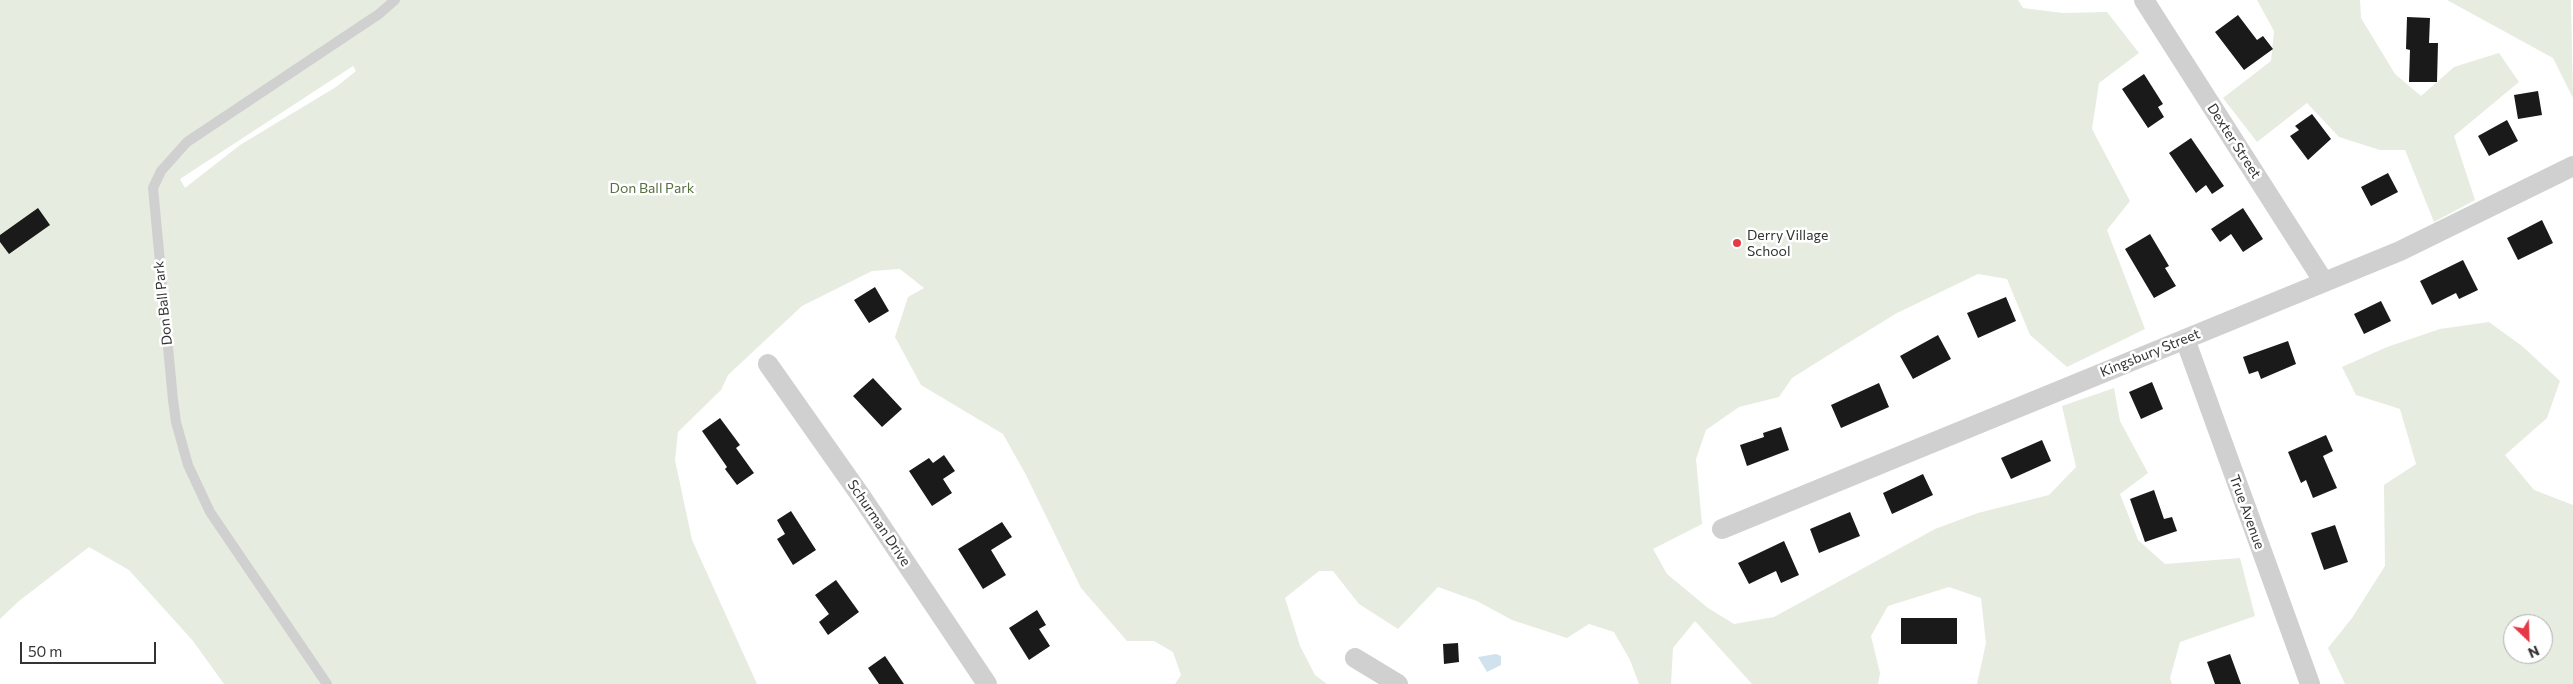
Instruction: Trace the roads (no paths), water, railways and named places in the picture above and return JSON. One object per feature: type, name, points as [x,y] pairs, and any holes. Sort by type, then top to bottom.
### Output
[{"type":"street","name":"Dexter Street","points":[[2144,0],[2324,282]]},
{"type":"street","name":"Kingsbury Street","points":[[1722,529],[2324,282],[2431,236],[2573,166]]},
{"type":"street","name":"True Avenue","points":[[2185,339],[2310,684]]},
{"type":"street","name":"Schurman Drive","points":[[768,364],[863,499],[987,684]]},
{"type":"street","points":[[1355,658],[1398,684]]},
{"type":"lane","name":"Don Ball Park","points":[[328,684],[210,512],[188,465],[176,422],[173,400],[154,188],[161,171],[187,142],[379,14],[395,0]]},
{"type":"water","points":[[1496,654],[1501,656],[1501,665],[1487,672],[1478,657]]},
{"type":"place","name":"Derry Village School","points":[[1737,243]]}]
